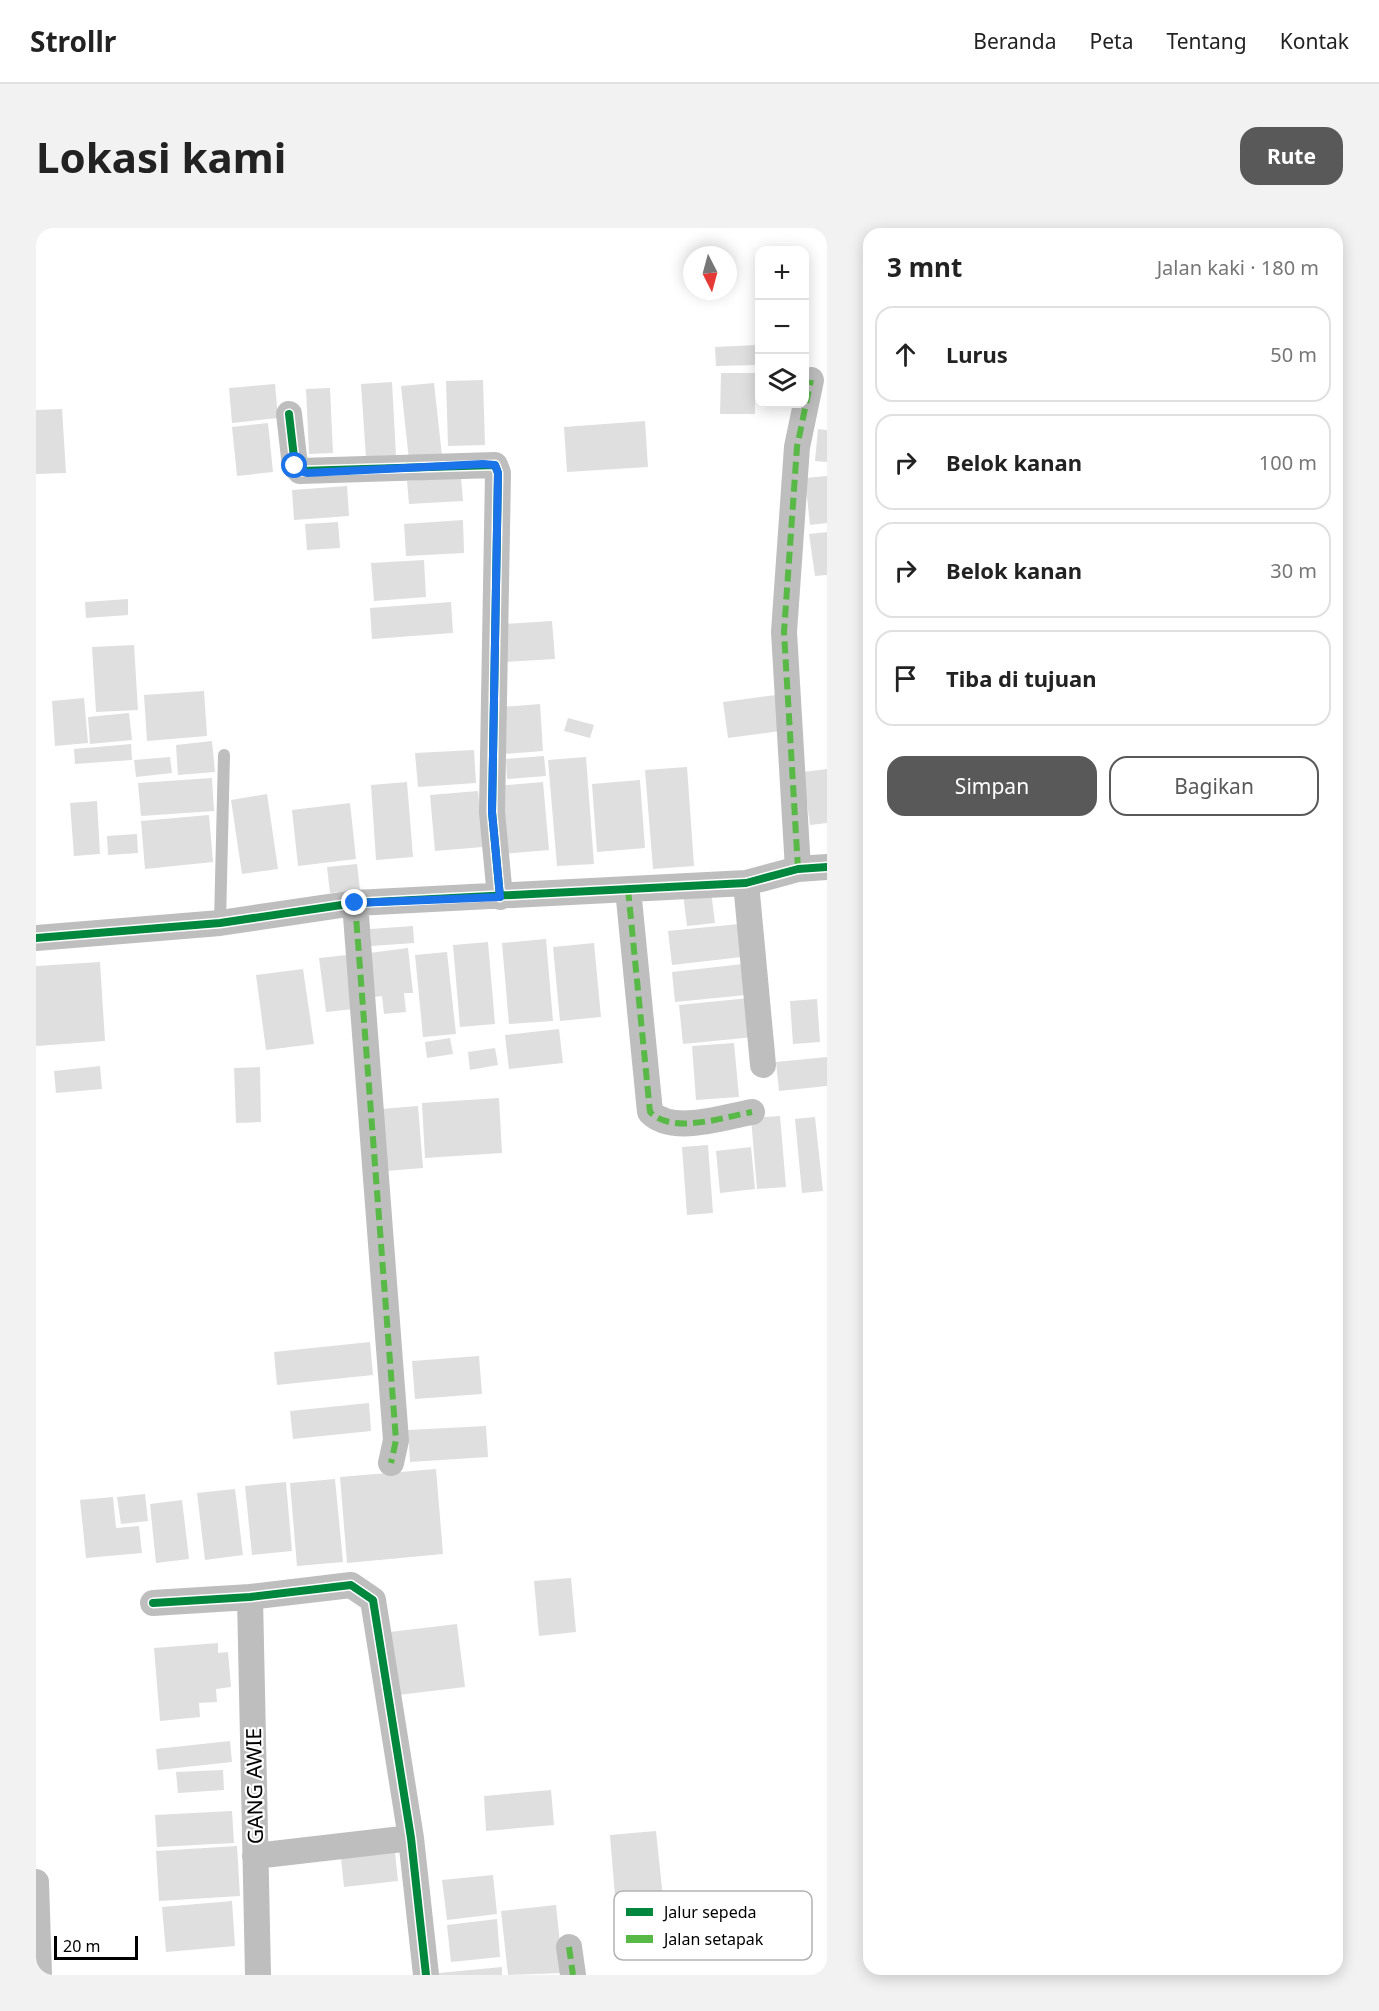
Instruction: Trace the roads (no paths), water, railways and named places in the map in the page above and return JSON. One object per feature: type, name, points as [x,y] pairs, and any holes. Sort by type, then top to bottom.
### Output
[{"type":"street","points":[[798,868],[784,632],[797,447],[811,380]]},
{"type":"street","points":[[289,414],[295,466],[300,471],[495,465],[498,473],[492,812],[500,897]]},
{"type":"street","points":[[36,938],[220,923],[355,903],[746,883],[798,868],[827,867]]},
{"type":"street","points":[[746,883],[763,1065]]},
{"type":"street","points":[[628,889],[650,1112],[662,1122],[678,1124],[752,1112]]},
{"type":"street","points":[[355,903],[396,1440],[391,1463]]},
{"type":"street","points":[[153,1603],[250,1597],[351,1585],[373,1600],[411,1838],[426,1975]]},
{"type":"street","name":"GANG AWIE","points":[[250,1597],[258,1975]]},
{"type":"street","points":[[255,1856],[411,1838]]},
{"type":"street","points":[[36,1882],[39,1975]]},
{"type":"street","points":[[569,1947],[573,1975]]},
{"type":"lane","points":[[220,923],[224,755]]}]
